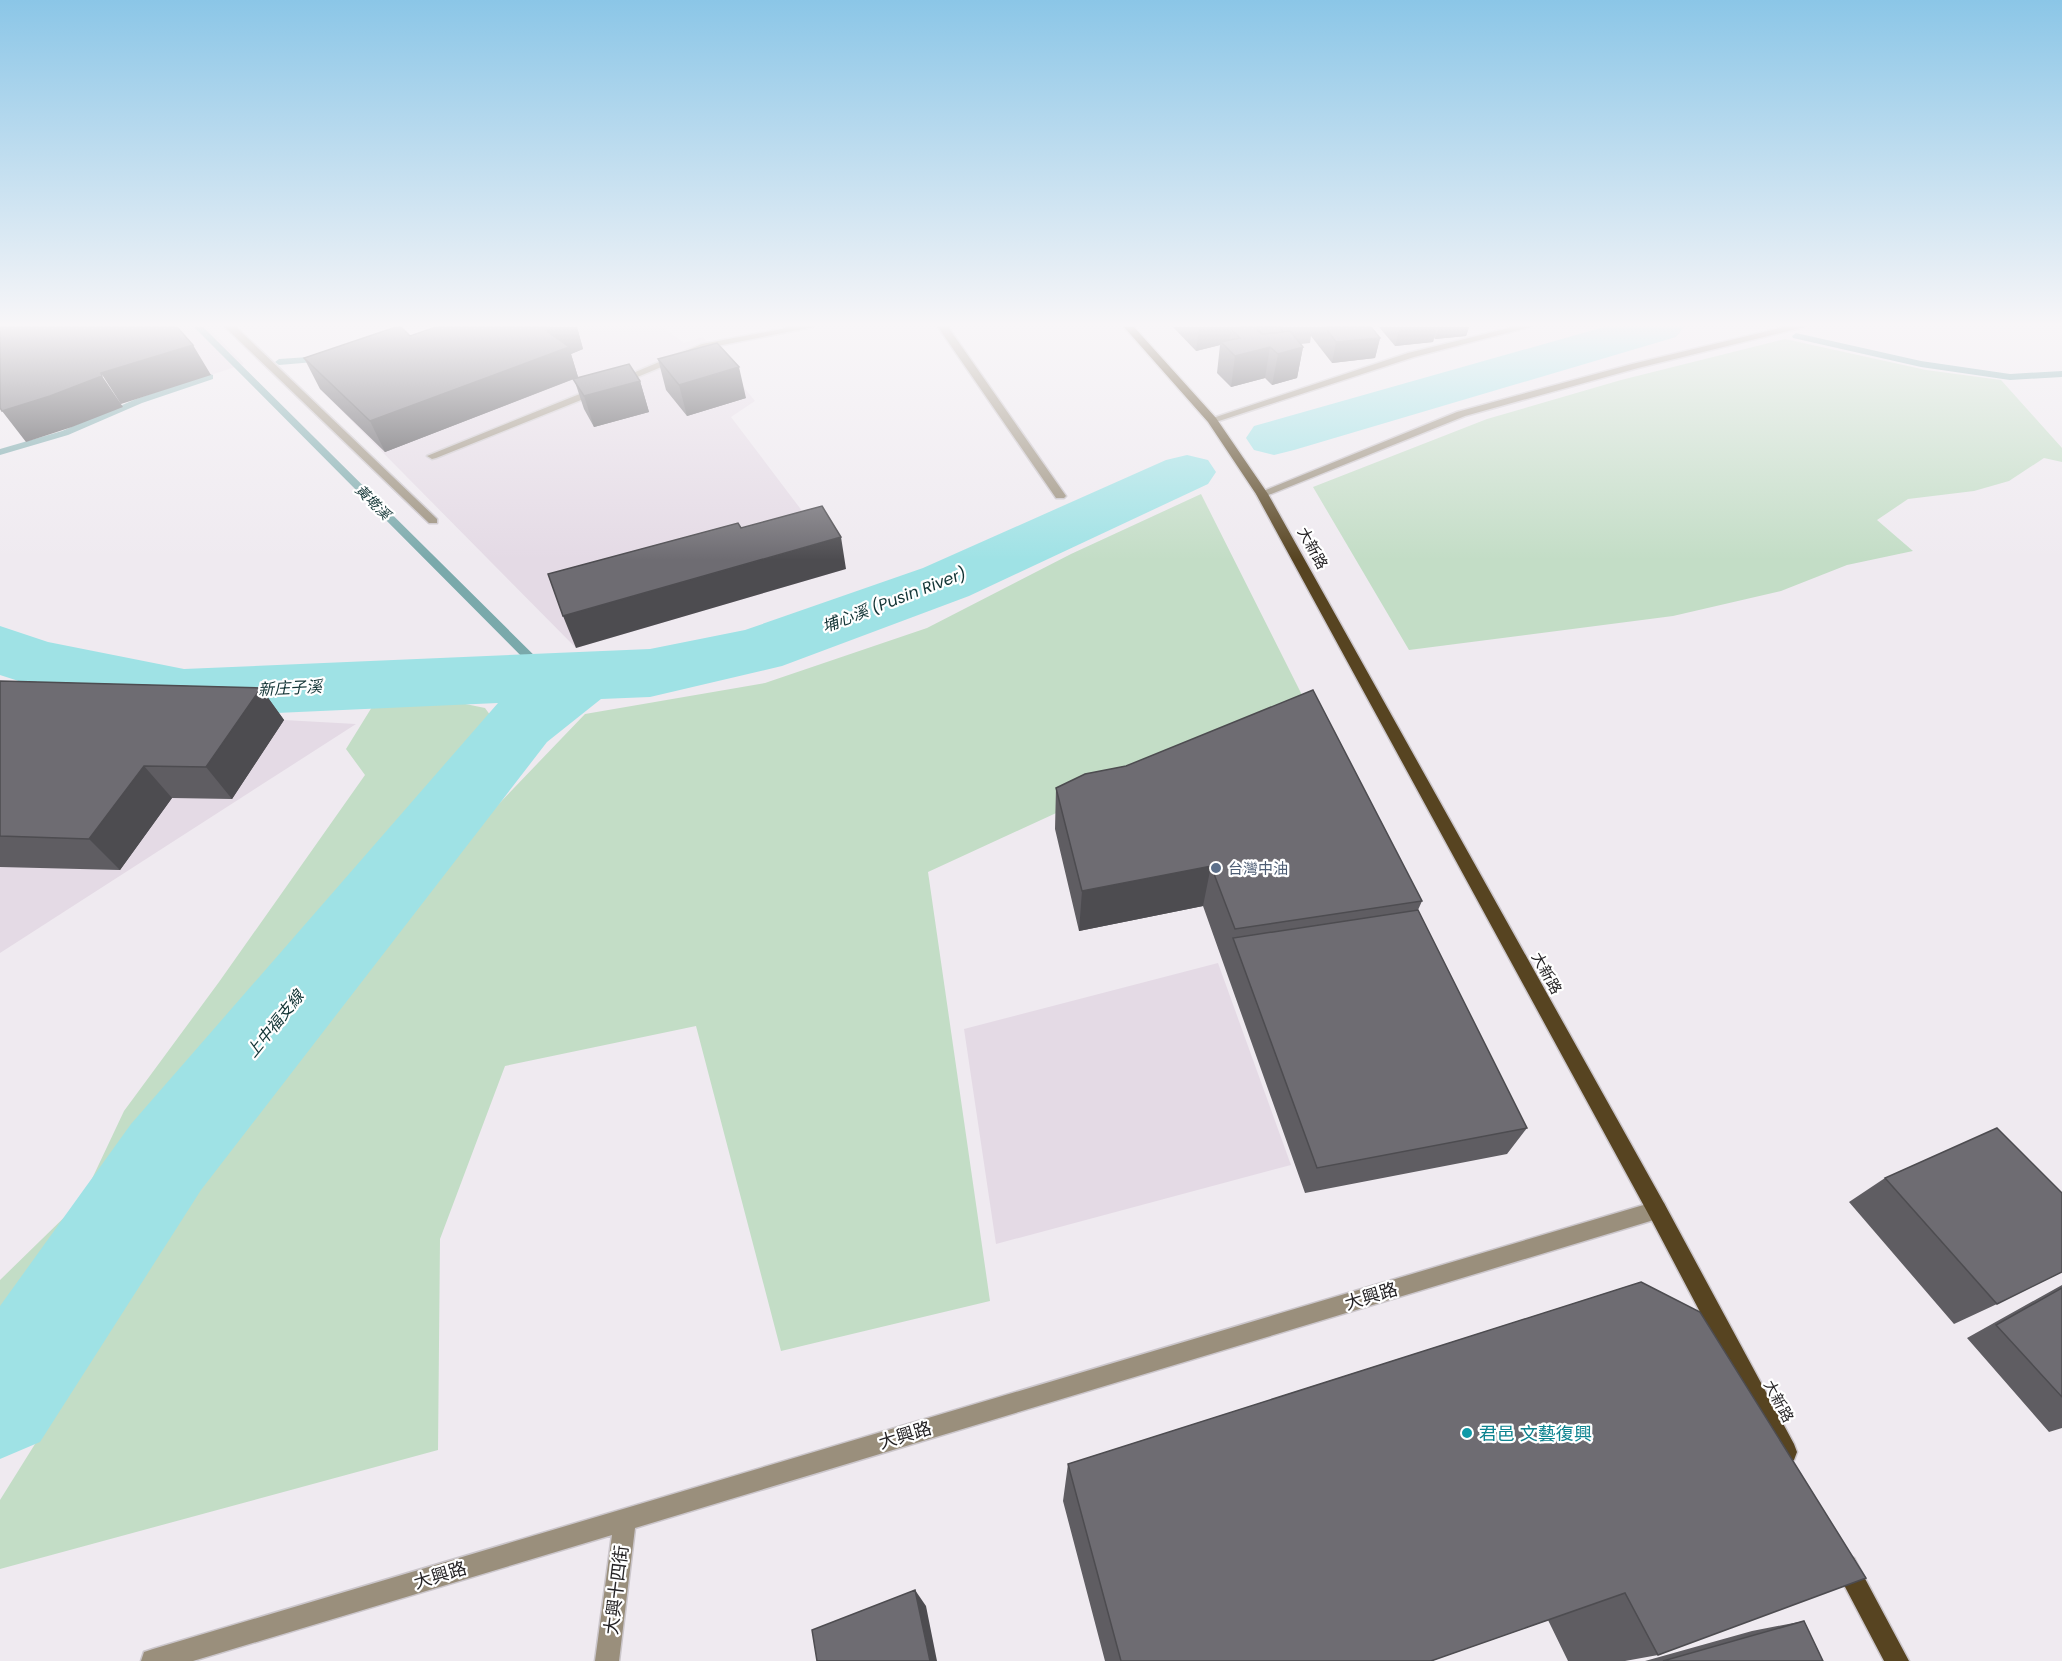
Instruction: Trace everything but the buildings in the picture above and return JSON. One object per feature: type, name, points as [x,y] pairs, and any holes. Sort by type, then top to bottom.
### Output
[{"type":"main road","name":"大新路","points":[[1198,405],[1214,423],[1259,488],[1657,1210],[1797,1472]]},
{"type":"main road","points":[[1836,1546],[1897,1661]]},
{"type":"street","points":[[311,405],[433,521]]},
{"type":"street","points":[[432,456],[560,405]]},
{"type":"street","points":[[997,405],[1060,496]]},
{"type":"street","points":[[1214,423],[1268,405]]},
{"type":"street","points":[[1259,488],[1461,414],[1495,405]]},
{"type":"street","name":"大興路","points":[[153,1661],[1657,1210]]},
{"type":"street","name":"大興十四街","points":[[607,1661],[625,1520]]},
{"type":"shaded area","points":[[335,405],[750,405],[731,417],[846,569],[576,648]]},
{"type":"shaded area","points":[[0,694],[284,720],[356,724],[0,953]]},
{"type":"shaded area","points":[[1218,963],[1291,1165],[996,1244],[964,1029]]},
{"type":"green space","points":[[1537,405],[2023,405],[2062,448],[2062,462],[2044,458],[2009,481],[1974,491],[1908,499],[1877,520],[1913,551],[1847,565],[1781,591],[1673,616],[1409,650],[1313,487],[1487,419]]},
{"type":"green space","points":[[1201,494],[1304,699],[928,872],[990,1301],[781,1351],[696,1026],[505,1066],[440,1239],[438,1450],[0,1569],[0,1500],[250,1100],[443,862],[585,714],[765,683],[927,628],[1071,554]]},
{"type":"green space","points":[[436,698],[485,708],[501,730],[366,880],[207,1082],[0,1369],[0,1280],[82,1200],[124,1111],[219,982],[365,775],[346,749],[372,707]]},
{"type":"waterway","points":[[0,452],[65,433],[131,405]]},
{"type":"waterway","name":"黃墘溪","points":[[276,405],[548,676]]},
{"type":"waterway","points":[[1274,438],[1390,405]]},
{"type":"waterway","name":"埔心溪 (Pusin River)","points":[[584,676],[650,673],[758,650],[946,582],[1187,472]]},
{"type":"waterway","name":"新庄子溪","points":[[0,649],[34,663],[184,693],[584,676]]},
{"type":"waterway","name":"上中福支線","points":[[0,1402],[166,1157],[521,724],[584,676]]},
{"type":"place","name":"台灣中油","points":[[1216,868]]},
{"type":"place","name":"君邑 文藝復興","points":[[1467,1433]]}]
